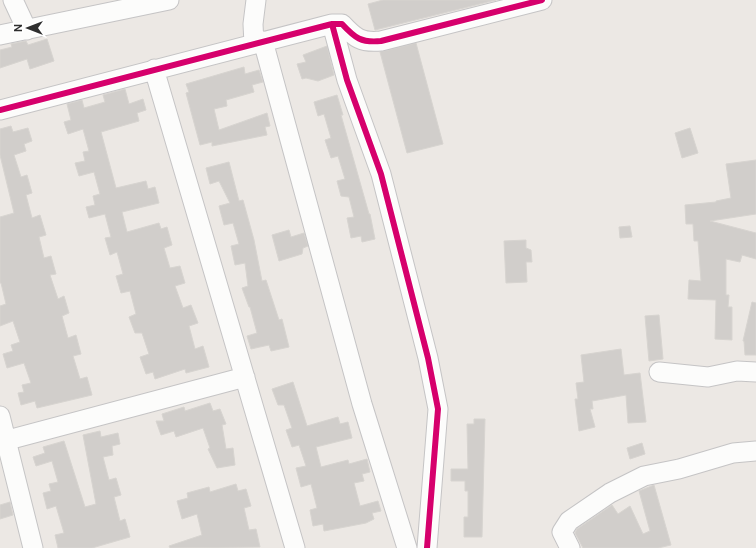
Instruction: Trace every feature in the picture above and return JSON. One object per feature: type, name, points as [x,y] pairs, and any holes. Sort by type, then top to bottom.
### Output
[{"type":"street","points":[[13,0],[27,30]]},
{"type":"street","points":[[0,35],[169,0]]},
{"type":"street","points":[[256,0],[253,24],[362,404],[407,548]]},
{"type":"street","points":[[0,110],[332,24],[342,24],[359,39],[368,42],[381,41],[542,0]]},
{"type":"street","points":[[332,24],[347,80],[381,174],[428,358],[438,409],[427,548]]},
{"type":"street","points":[[154,69],[295,548]]},
{"type":"street","points":[[659,372],[708,376],[737,371],[756,372]]},
{"type":"street","points":[[3,441],[245,377]]},
{"type":"street","points":[[0,416],[3,441],[33,548]]},
{"type":"street","points":[[570,548],[562,532],[569,521],[610,493],[644,476],[679,469],[733,454],[756,451]]},
{"type":"building","points":[[383,0],[496,0],[375,30],[368,4]]},
{"type":"building","points":[[47,39],[54,61],[30,69],[27,59],[0,68],[0,50],[12,47],[11,44],[26,41],[28,45]]},
{"type":"building","points":[[416,43],[443,144],[407,153],[380,52]]},
{"type":"building","points":[[327,46],[334,75],[318,81],[306,78],[302,79],[297,64],[306,62],[303,55]]},
{"type":"building","points":[[244,67],[245,74],[259,70],[263,82],[252,85],[254,92],[226,100],[227,106],[214,109],[219,130],[267,113],[270,126],[265,127],[267,135],[212,146],[212,142],[200,145],[186,93],[189,92],[186,84]]},
{"type":"building","points":[[125,89],[129,104],[143,99],[146,110],[137,113],[139,121],[101,132],[116,188],[146,181],[148,189],[155,187],[159,203],[122,212],[127,232],[159,223],[161,229],[167,227],[172,245],[164,248],[170,268],[180,266],[185,283],[175,286],[183,308],[191,305],[198,323],[189,326],[195,349],[203,346],[209,367],[186,373],[185,369],[155,379],[153,372],[146,374],[140,357],[149,354],[142,333],[135,333],[129,317],[136,314],[130,291],[121,293],[116,276],[123,274],[117,252],[110,255],[105,238],[111,237],[105,214],[89,218],[86,207],[95,205],[93,196],[100,194],[94,172],[79,176],[75,163],[85,161],[83,152],[89,151],[83,129],[68,134],[64,122],[71,120],[67,104],[82,100],[84,108],[105,102],[103,95]]},
{"type":"building","points":[[337,95],[343,115],[341,115],[370,214],[375,239],[362,242],[361,236],[351,238],[347,218],[354,217],[349,197],[341,196],[337,181],[345,179],[338,156],[331,158],[325,140],[331,138],[324,114],[318,116],[314,102]]},
{"type":"building","points":[[11,126],[13,132],[28,128],[32,141],[24,144],[26,151],[14,155],[21,177],[27,175],[32,193],[26,195],[32,218],[40,215],[46,235],[39,237],[44,258],[51,256],[56,274],[50,275],[58,299],[64,296],[69,313],[62,316],[68,338],[76,335],[81,354],[73,356],[80,379],[87,377],[92,395],[37,408],[35,401],[21,405],[18,393],[24,392],[22,385],[31,383],[24,363],[7,368],[3,354],[13,351],[11,345],[20,342],[13,321],[0,326],[0,306],[6,304],[0,283],[0,217],[14,213],[0,155],[0,129]]},
{"type":"building","points":[[690,128],[698,153],[682,158],[675,133]]},
{"type":"building","points":[[756,160],[756,214],[710,221],[756,233],[756,259],[742,255],[740,262],[726,259],[726,295],[729,295],[728,307],[732,307],[732,340],[715,339],[716,300],[688,299],[689,280],[701,281],[698,241],[694,241],[693,224],[686,224],[685,205],[716,202],[731,198],[726,164]]},
{"type":"building","points":[[229,162],[239,201],[243,200],[254,240],[262,281],[266,280],[279,320],[282,319],[289,347],[271,351],[269,345],[251,349],[247,336],[257,333],[250,307],[242,288],[248,286],[245,263],[235,265],[231,246],[239,244],[233,223],[224,225],[219,206],[230,203],[219,181],[210,184],[206,168]]},
{"type":"building","points":[[630,226],[632,237],[620,238],[619,227]]},
{"type":"building","points":[[289,230],[291,237],[304,233],[308,246],[303,248],[302,254],[279,261],[272,235]]},
{"type":"building","points":[[526,240],[526,248],[531,250],[532,262],[526,262],[527,282],[506,283],[504,241]]},
{"type":"building","points":[[752,302],[756,303],[756,355],[745,355],[743,341]]},
{"type":"building","points":[[659,315],[663,359],[649,361],[645,316]]},
{"type":"building","points":[[621,349],[624,375],[640,373],[646,422],[628,423],[626,395],[592,401],[593,409],[590,409],[595,427],[579,431],[575,399],[578,399],[576,383],[584,382],[581,355]]},
{"type":"building","points":[[293,382],[307,426],[338,417],[340,424],[348,422],[352,438],[316,447],[321,467],[348,460],[349,464],[367,459],[370,472],[362,474],[364,481],[354,483],[360,506],[378,501],[381,511],[372,513],[374,519],[366,523],[324,531],[323,524],[313,526],[310,510],[317,508],[311,484],[301,487],[296,468],[306,466],[299,445],[292,447],[286,430],[292,428],[284,405],[278,405],[272,389]]},
{"type":"building","points":[[210,403],[213,411],[220,409],[226,424],[222,425],[226,449],[233,448],[235,465],[217,468],[208,449],[210,448],[203,428],[176,437],[174,431],[161,435],[156,421],[164,421],[162,414],[184,407],[185,411]]},
{"type":"building","points":[[474,419],[485,419],[482,537],[464,537],[464,517],[468,517],[468,491],[465,491],[465,481],[451,481],[451,469],[468,469],[467,424],[474,424]]},
{"type":"building","points":[[100,431],[101,437],[118,433],[120,444],[112,446],[113,455],[103,457],[109,480],[116,478],[121,495],[114,497],[120,521],[125,519],[130,537],[92,548],[58,548],[55,535],[64,533],[56,506],[47,509],[43,493],[51,491],[49,484],[58,482],[52,461],[36,466],[33,457],[45,453],[43,447],[64,441],[85,507],[96,504],[83,435]]},
{"type":"building","points":[[642,443],[645,454],[630,459],[627,448]]},
{"type":"building","points":[[236,484],[238,491],[246,489],[251,506],[244,508],[249,530],[256,529],[260,547],[170,548],[169,546],[202,535],[197,514],[182,519],[177,501],[188,498],[187,493],[209,487],[210,492]]},
{"type":"building","points":[[654,485],[671,545],[658,548],[583,548],[575,533],[577,529],[612,505],[618,514],[630,506],[643,534],[650,531],[639,491]]},
{"type":"building","points":[[10,502],[13,515],[0,519],[0,505]]},
{"type":"cycle path","points":[[0,110],[332,24],[342,24],[351,33],[363,40],[381,41],[542,0]]},
{"type":"cycle path","points":[[332,24],[347,80],[381,174],[428,358],[438,409],[427,548]]}]
